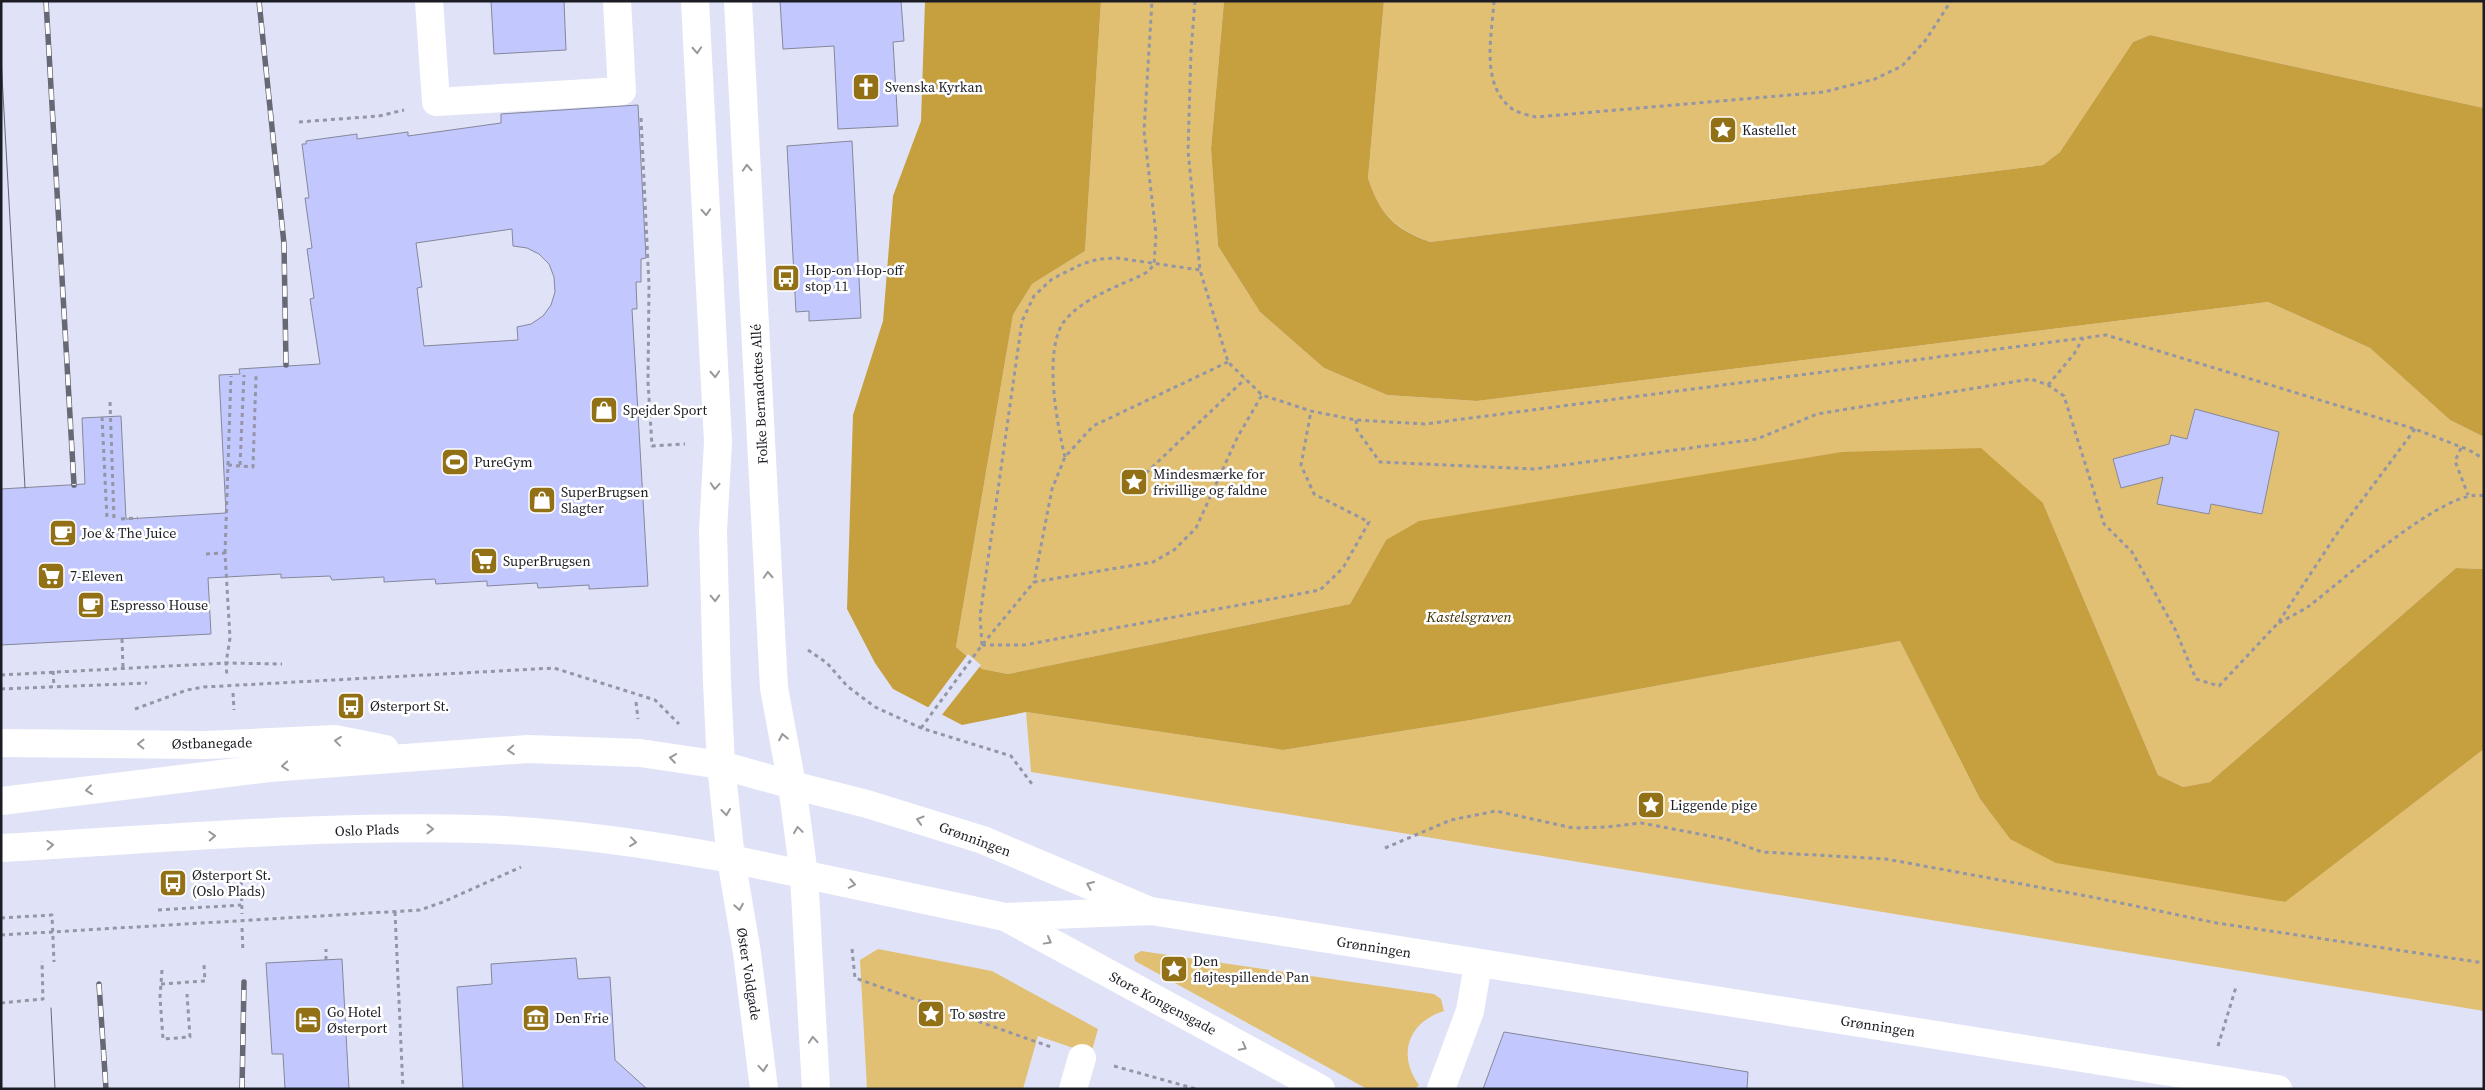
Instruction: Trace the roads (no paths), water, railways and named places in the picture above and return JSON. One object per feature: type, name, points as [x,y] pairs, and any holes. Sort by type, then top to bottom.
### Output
[{"type":"main road","points":[[430,1],[436,102],[622,91],[617,1]]},
{"type":"main road","points":[[1,801],[237,771],[528,749],[640,753],[721,765],[713,531],[718,442],[694,1]]},
{"type":"main road","name":"Folke Bernadottes Allé","points":[[738,1],[774,688],[792,785],[804,874]]},
{"type":"main road","name":"Østbanegade","points":[[1,743],[206,745],[335,739],[420,756]]},
{"type":"main road","name":"Grønningen","points":[[721,765],[867,804],[983,840],[1151,911]]},
{"type":"main road","name":"Øster Voldgade","points":[[721,765],[731,859],[747,953],[764,1089]]},
{"type":"main road","name":"Oslo Plads","points":[[1,848],[299,832],[404,828],[478,829],[621,840],[804,874]]},
{"type":"main road","points":[[804,874],[816,1089]]},
{"type":"main road","name":"Grønningen","points":[[804,874],[1005,917],[1151,911],[2206,1083],[2278,1089]]},
{"type":"main road","name":"Store Kongensgade","points":[[1005,917],[1322,1089]]},
{"type":"main road","points":[[1441,1089],[1470,1011],[1478,964]]},
{"type":"main road","points":[[1073,1089],[1082,1058]]},
{"type":"water","name":"Kastelsgraven","points":[[925,1],[1101,1],[1085,251],[1032,284],[1013,315],[956,647],[982,669],[1008,674],[1350,604],[1386,540],[1419,521],[1842,452],[1981,448],[2043,503],[2158,775],[2183,787],[2210,782],[2456,568],[2484,569],[2484,749],[2285,902],[2056,863],[2010,839],[1980,799],[1900,641],[1471,720],[1283,750],[1026,712],[962,725],[893,689],[875,663],[847,609],[853,415],[883,321],[893,196],[921,121]]},
{"type":"water","points":[[1224,1],[1384,1],[1368,178],[1383,211],[1390,219],[1407,232],[1430,242],[2043,165],[2060,152],[2133,42],[2150,35],[2484,108],[2484,437],[2450,420],[2370,348],[2268,302],[1477,401],[1387,395],[1324,368],[1260,312],[1218,246],[1211,149]]},
{"type":"tram line","points":[[1,58],[25,488]]},
{"type":"tram line","points":[[51,1008],[55,1089]]},
{"type":"railway","points":[[46,1],[74,485]]},
{"type":"railway","points":[[259,1],[284,244],[286,365]]},
{"type":"railway","points":[[242,1089],[244,982]]},
{"type":"railway","points":[[99,984],[106,1089]]},
{"type":"place","name":"Svenska Kyrkan","points":[[866,87]]},
{"type":"place","name":"Kastellet","points":[[1723,130]]},
{"type":"place","name":"Hop-on Hop-off stop 11","points":[[786,278]]},
{"type":"place","name":"Spejder Sport","points":[[604,410]]},
{"type":"place","name":"PureGym","points":[[455,462]]},
{"type":"place","name":"Mindesmærke for frivillige og faldne","points":[[1134,482]]},
{"type":"place","name":"SuperBrugsen Slagter","points":[[542,500]]},
{"type":"place","name":"Joe & The Juice","points":[[63,533]]},
{"type":"place","name":"SuperBrugsen","points":[[484,561]]},
{"type":"place","name":"7-Eleven","points":[[51,576]]},
{"type":"place","name":"Espresso House","points":[[91,605]]},
{"type":"place","name":"Østerport St.","points":[[351,706]]},
{"type":"place","name":"Liggende pige","points":[[1651,805]]},
{"type":"place","name":"Østerport St. (Oslo Plads)","points":[[173,883]]},
{"type":"place","name":"Den fløjtespillende Pan","points":[[1174,969]]},
{"type":"place","name":"To søstre","points":[[931,1014]]},
{"type":"place","name":"Den Frie","points":[[536,1018]]},
{"type":"place","name":"Go Hotel Østerport","points":[[308,1020]]}]
